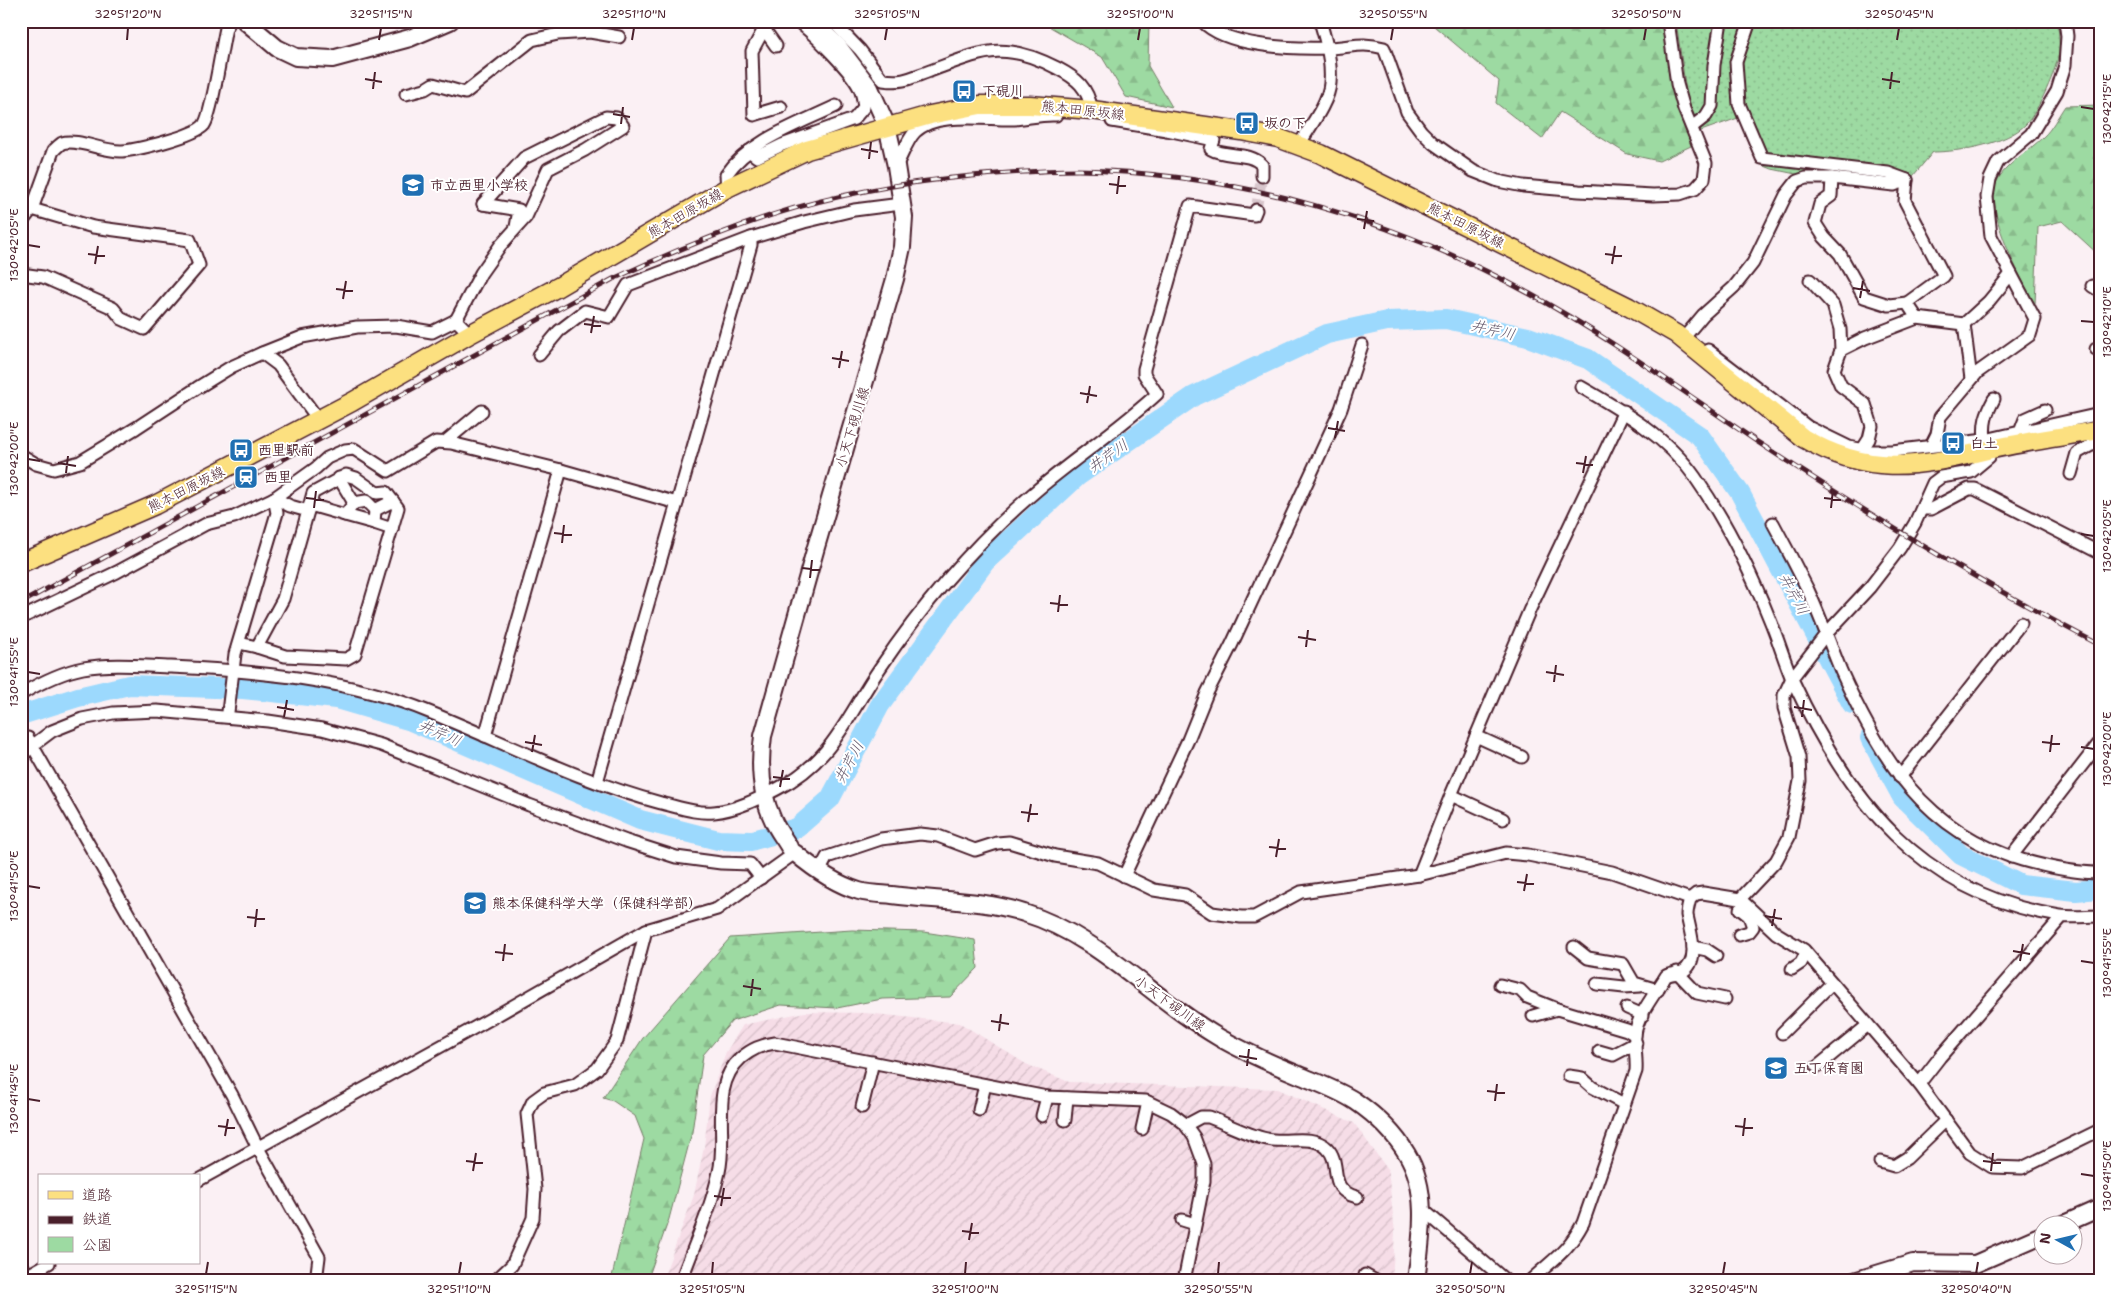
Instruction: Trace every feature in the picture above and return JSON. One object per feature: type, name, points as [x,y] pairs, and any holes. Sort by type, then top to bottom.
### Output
[{"type":"main road","points":[[245,21],[277,48],[296,58],[332,59],[410,38],[450,21]]},
{"type":"main road","name":"小天下硯川線","points":[[812,21],[838,46],[870,88],[887,126],[896,166],[904,218],[902,247],[896,279],[816,547],[763,736],[760,761],[764,798],[773,822],[790,847],[820,872],[841,884],[860,891],[987,904],[1023,912],[1054,924],[1091,944],[1185,1016],[1218,1037],[1269,1063],[1333,1089],[1354,1100],[1392,1131],[1408,1156],[1418,1183],[1422,1231],[1416,1281]]},
{"type":"main road","name":"熊本田原坂線","points":[[21,563],[155,505],[352,402],[470,334],[558,287],[726,188],[806,150],[930,114],[980,105],[1053,105],[1092,110],[1165,125],[1241,131],[1278,138],[1299,145],[1365,175],[1629,306],[1676,334],[1803,438],[1825,451],[1876,464],[1903,466],[1932,463],[1982,451],[2100,430]]},
{"type":"main road","points":[[2084,1215],[2100,1208]]},
{"type":"main road","points":[[1854,1281],[1912,1263],[1975,1264],[2034,1238]]},
{"type":"street","points":[[21,223],[32,209],[53,151],[60,144],[71,142],[108,150],[123,151],[180,137],[194,132],[204,124],[209,111],[226,28],[230,21]]},
{"type":"street","points":[[749,151],[757,157],[782,145],[854,118],[864,108],[861,90],[851,75],[797,21]]},
{"type":"street","points":[[832,21],[860,50],[882,80],[899,82],[990,50],[1018,52],[1037,58],[1062,70],[1080,83],[1088,93],[1092,110]]},
{"type":"street","points":[[1202,21],[1210,29],[1244,42],[1328,48],[1369,44],[1384,48],[1407,112],[1421,131],[1433,143],[1473,171],[1498,181],[1524,186],[1579,191],[1653,195],[1680,194],[1695,189],[1704,179],[1706,163],[1684,110],[1668,21]]},
{"type":"street","points":[[1299,145],[1327,96],[1330,84],[1328,48],[1320,21]]},
{"type":"street","points":[[1692,127],[1706,116],[1712,106],[1714,65],[1721,21]]},
{"type":"street","points":[[1750,21],[1736,62],[1736,70],[1739,104],[1762,158],[1888,173],[1907,180]]},
{"type":"street","points":[[1931,446],[1937,434],[1940,416],[1971,379],[2030,335],[2035,319],[1991,236],[1987,197],[1990,179],[1998,162],[2032,134],[2056,91],[2065,65],[2067,36],[2065,21]]},
{"type":"street","points":[[767,25],[776,46]]},
{"type":"street","points":[[767,25],[752,51],[754,115],[781,107]]},
{"type":"street","points":[[406,94],[424,89],[433,84],[465,93],[532,40],[558,34],[590,32],[619,37]]},
{"type":"street","points":[[726,188],[726,175],[749,151],[770,138],[836,106]]},
{"type":"street","points":[[896,166],[915,132],[930,123],[960,118],[1015,119],[1045,114],[1165,125],[1214,140],[1211,149],[1217,153],[1257,160],[1262,165],[1262,176]]},
{"type":"street","points":[[21,454],[36,464],[54,469],[80,462],[214,377],[262,353],[302,337],[357,327],[396,326],[432,332],[456,320],[481,273],[526,216],[548,169],[610,136],[622,126],[616,118],[606,117],[524,158],[484,204],[519,210],[516,228]]},
{"type":"street","points":[[1687,334],[1703,315],[1734,286],[1753,263],[1786,195],[1797,181],[1806,178],[1832,178],[1894,185],[1907,180]]},
{"type":"street","points":[[1832,178],[1832,196],[1820,204],[1815,223],[1824,237],[1840,254],[1864,297],[1889,305],[1907,303],[1944,276],[1905,201],[1907,180]]},
{"type":"street","points":[[539,355],[559,331],[585,311],[609,317],[628,285],[751,238],[804,222],[846,212],[902,204]]},
{"type":"street","points":[[21,694],[40,683],[78,669],[107,664],[328,683],[374,694],[426,710],[597,782],[639,797],[710,813],[734,808],[764,798],[801,776],[823,755],[845,726],[879,668],[942,584],[969,556],[1034,493],[1157,394],[1144,374],[1144,369],[1190,206],[1254,215],[1256,210]]},
{"type":"street","points":[[21,274],[43,277],[113,308],[122,319],[144,330],[199,265],[190,240],[93,227],[32,209]]},
{"type":"street","points":[[597,782],[751,245],[751,238]]},
{"type":"street","points":[[1964,324],[1989,300],[2010,274]]},
{"type":"street","points":[[1810,280],[1833,305],[1840,328],[1840,350],[1834,370],[1841,386],[1865,404],[1872,426],[1869,439],[1862,450]]},
{"type":"street","points":[[1907,303],[1917,318]]},
{"type":"street","points":[[1840,350],[1864,338],[1917,318],[1964,324]]},
{"type":"street","points":[[456,320],[470,334]]},
{"type":"street","points":[[1667,320],[1808,427],[1827,438],[1849,447],[1862,450],[1892,451],[1931,446],[1982,451],[2100,436]]},
{"type":"street","points":[[1964,324],[1971,379]]},
{"type":"street","points":[[1124,876],[1188,740],[1207,693],[1232,644],[1341,409],[1362,346]]},
{"type":"street","points":[[262,353],[278,366],[318,420]]},
{"type":"street","points":[[1581,387],[1624,412],[1670,448],[1694,476],[1724,523],[1748,567],[1794,674],[1836,760],[1866,804],[1896,838],[1928,864],[1974,891],[2013,905],[2062,917],[2100,916]]},
{"type":"street","points":[[1734,898],[1776,861],[1789,837],[1800,781],[1799,756],[1784,708],[1784,695],[1794,674],[1826,634],[1870,587],[1904,542],[1922,510],[1933,483],[1941,477],[1971,472],[1982,451],[1983,427],[1986,414],[1994,399]]},
{"type":"street","points":[[2020,432],[2025,419],[2045,410]]},
{"type":"street","points":[[445,442],[482,411]]},
{"type":"street","points":[[1419,875],[1530,609],[1624,412]]},
{"type":"street","points":[[1982,451],[2020,432],[2100,414]]},
{"type":"street","points":[[2071,474],[2077,453],[2097,442],[2100,436]]},
{"type":"street","points":[[21,618],[117,572],[206,524],[234,517],[274,498],[327,458],[345,450],[354,449],[388,472],[436,442],[445,442],[561,470],[677,503]]},
{"type":"street","points":[[485,736],[561,470]]},
{"type":"street","points":[[239,643],[285,656],[346,659],[355,654],[398,508],[386,492],[378,493],[356,478],[346,475],[313,493],[283,599],[257,647]]},
{"type":"street","points":[[338,478],[354,503]]},
{"type":"street","points":[[1922,510],[1930,509],[1969,489],[1975,489],[2100,553]]},
{"type":"street","points":[[274,498],[290,506],[345,515],[392,529]]},
{"type":"street","points":[[229,711],[232,674],[239,643],[277,513],[274,498]]},
{"type":"street","points":[[375,510],[393,501]]},
{"type":"street","points":[[345,515],[354,503],[366,502],[375,510]]},
{"type":"street","points":[[374,523],[375,510]]},
{"type":"street","points":[[1773,523],[1808,591],[1842,671],[1868,724],[1900,777],[1921,801],[1940,819],[1968,838],[1993,851],[2044,866],[2100,873]]},
{"type":"street","points":[[1900,777],[2020,623]]},
{"type":"street","points":[[21,757],[30,742],[52,730],[82,719],[157,711],[268,720],[322,729],[381,745],[529,805],[626,841],[676,857],[721,863],[750,864],[761,878]]},
{"type":"street","points":[[1476,736],[1522,757]]},
{"type":"street","points":[[30,742],[232,1095],[258,1148],[319,1257],[316,1281]]},
{"type":"street","points":[[2011,857],[2100,742]]},
{"type":"street","points":[[1451,795],[1503,819]]},
{"type":"street","points":[[820,872],[827,857],[880,839],[920,834],[938,836],[976,850],[997,843],[1009,842],[1055,856],[1098,863],[1154,890],[1185,895],[1212,913],[1241,917],[1254,917],[1301,892],[1419,875],[1506,853],[1612,872],[1690,898]]},
{"type":"street","points":[[200,1179],[492,1018],[646,930],[717,909],[761,878],[790,847]]},
{"type":"street","points":[[1530,1281],[1562,1254],[1575,1238],[1583,1223],[1636,1071],[1636,1039],[1643,1015],[1666,976],[1682,972],[1688,965],[1693,948],[1688,914],[1690,898],[1696,894],[1703,893],[1734,898],[1776,933],[1806,953],[1919,1084],[1970,1153],[1992,1167],[2022,1168],[2099,1130]]},
{"type":"street","points":[[1734,898],[1749,916],[1753,927],[1749,932],[1739,935]]},
{"type":"street","points":[[1919,1084],[1940,1057],[2062,917]]},
{"type":"street","points":[[495,1281],[512,1265],[533,1218],[535,1189],[527,1114],[533,1101],[544,1093],[575,1085],[597,1069],[617,1041],[646,930]]},
{"type":"street","points":[[1574,947],[1588,958],[1623,964],[1634,983],[1658,990]]},
{"type":"street","points":[[1693,948],[1707,950],[1716,956]]},
{"type":"street","points":[[1792,969],[1801,963],[1806,953]]},
{"type":"street","points":[[1677,972],[1697,993],[1725,999]]},
{"type":"street","points":[[1597,984],[1624,987],[1642,986]]},
{"type":"street","points":[[1782,1034],[1832,984]]},
{"type":"street","points":[[1500,985],[1520,990],[1527,997],[1557,1009],[1627,1030],[1636,1039]]},
{"type":"street","points":[[1627,1008],[1643,1015]]},
{"type":"street","points":[[1533,1016],[1557,1009]]},
{"type":"street","points":[[1817,1068],[1868,1025]]},
{"type":"street","points":[[1599,1051],[1613,1055],[1636,1039]]},
{"type":"street","points":[[681,1281],[714,1193],[720,1169],[723,1088],[730,1071],[738,1060],[761,1045],[775,1043],[1047,1096],[1128,1099],[1148,1102],[1171,1113],[1186,1125],[1194,1137],[1204,1164],[1204,1181],[1186,1280]]},
{"type":"street","points":[[862,1107],[873,1062]]},
{"type":"street","points":[[1569,1076],[1582,1078],[1592,1087],[1624,1104]]},
{"type":"street","points":[[979,1110],[985,1085]]},
{"type":"street","points":[[1042,1116],[1047,1096]]},
{"type":"street","points":[[1065,1120],[1067,1098]]},
{"type":"street","points":[[1142,1129],[1148,1102]]},
{"type":"street","points":[[1186,1125],[1201,1117],[1209,1117],[1266,1139],[1285,1141],[1304,1139],[1315,1141],[1327,1148],[1332,1157],[1339,1187],[1347,1195],[1357,1197]]},
{"type":"street","points":[[1880,1162],[1894,1166],[1907,1158],[1946,1120]]},
{"type":"street","points":[[1421,1208],[1506,1281]]},
{"type":"street","points":[[1182,1220],[1195,1224]]},
{"type":"street","points":[[21,1263],[26,1278],[48,1264]]},
{"type":"street","points":[[1365,1275],[1376,1281]]},
{"type":"shaded area","points":[[805,1012],[866,1013],[960,1023],[1026,1064],[1069,1082],[1278,1089],[1354,1123],[1388,1170],[1395,1233],[1392,1281],[662,1281],[694,1195],[704,1147],[710,1096],[726,1052],[743,1025]]},
{"type":"green space","points":[[1040,21],[1149,21],[1148,66],[1172,107],[1126,97],[1102,57]]},
{"type":"green space","points":[[1428,21],[1664,21],[1674,87],[1691,146],[1659,161],[1627,154],[1560,112],[1542,139],[1496,103],[1499,81]]},
{"type":"green space","points":[[1676,21],[2058,21],[2059,52],[2055,69],[2041,100],[2031,118],[2018,131],[1982,146],[1933,152],[1913,176],[1893,189],[1810,177],[1772,169],[1757,163],[1738,118],[1701,131],[1687,98]]},
{"type":"green space","points":[[2100,105],[2100,256],[2062,221],[2038,227],[2035,305],[2004,241],[1998,222],[1995,189],[2000,176],[2005,170],[2046,134],[2065,106]]},
{"type":"green space","points":[[852,930],[924,932],[975,940],[978,968],[950,997],[882,999],[837,1008],[781,1005],[732,1021],[703,1055],[692,1132],[669,1219],[647,1281],[611,1281],[644,1139],[635,1116],[613,1101],[603,1098],[643,1038],[730,938]]},
{"type":"waterway","name":"井芹川","points":[[21,715],[78,697],[129,685],[243,689],[336,699],[411,721],[640,820],[718,840],[750,841],[797,828],[830,799],[880,705],[985,562],[1078,476],[1194,396],[1327,334],[1387,321],[1446,319],[1528,337],[1588,359],[1700,436],[1740,493],[1852,704]]},
{"type":"waterway","name":"井芹川","points":[[1870,738],[1902,797],[1961,855],[2021,885],[2076,891],[2100,889]]},
{"type":"tunnel","points":[[1256,210],[1262,176]]},
{"type":"railway","points":[[21,603],[613,279],[652,261],[772,215],[846,195],[922,182],[972,176],[1078,170],[1137,173],[1196,180],[1254,191],[1368,222],[1423,243],[1477,267],[1530,294],[1588,328],[1756,441],[1883,522],[2012,598],[2100,645]]},
{"type":"place","name":"下硯川","points":[[964,91]]},
{"type":"place","name":"坂の下","points":[[1247,123]]},
{"type":"place","name":"市立西里小学校","points":[[413,185]]},
{"type":"place","name":"白土","points":[[1953,443]]},
{"type":"place","name":"西里駅前","points":[[241,450]]},
{"type":"place","name":"西里","points":[[246,477]]},
{"type":"place","name":"熊本保健科学大学（保健科学部）","points":[[475,903]]},
{"type":"place","name":"五丁保育園","points":[[1776,1068]]}]
